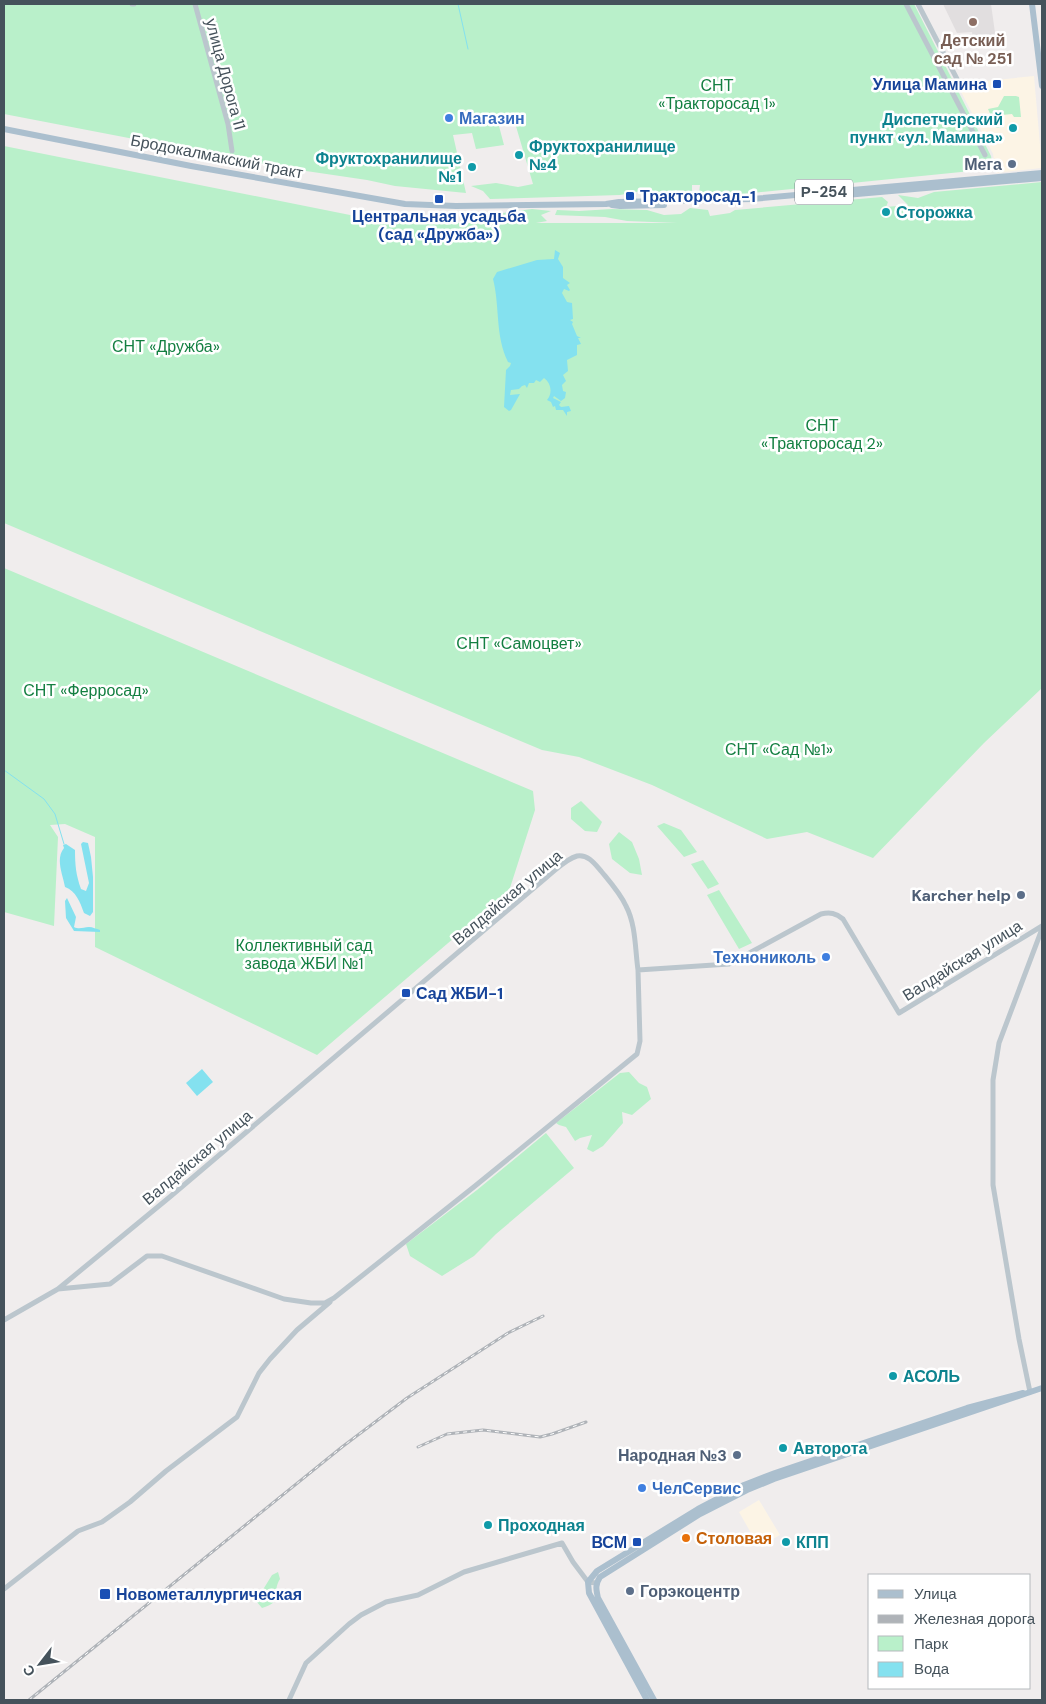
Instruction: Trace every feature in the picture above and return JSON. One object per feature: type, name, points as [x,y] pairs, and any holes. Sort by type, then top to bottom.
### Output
[{"type":"main road","points":[[1032,4],[1040,49],[1042,86]]},
{"type":"main road","name":"Бродокалмакский тракт","points":[[4,130],[405,204],[456,206],[606,204],[619,202],[752,199],[1042,173]]},
{"type":"main road","name":"Бродокалмакский тракт","points":[[606,204],[620,206],[750,203],[1042,178]]},
{"type":"main road","points":[[654,1700],[598,1598],[592,1583],[591,1577],[605,1565],[698,1509],[775,1473],[976,1406],[1042,1388]]},
{"type":"main road","points":[[592,1583],[588,1589],[591,1598],[647,1700]]},
{"type":"street","name":"улица Дорога 11","points":[[194,4],[228,124],[232,151]]},
{"type":"street","points":[[906,4],[985,155]]},
{"type":"street","points":[[918,4],[957,79]]},
{"type":"street","name":"Валдайская улица","points":[[58,1289],[171,1196],[569,859],[577,856],[589,858],[618,892],[630,914],[638,970],[729,964],[821,914],[829,912],[838,914],[843,919],[899,1013],[1042,927]]},
{"type":"street","name":"Валдайская улица","points":[[1030,1392],[1019,1339],[993,1185],[993,1080],[999,1043],[1042,927]]},
{"type":"street","points":[[4,1589],[78,1532],[102,1522],[130,1502],[166,1471],[237,1418],[259,1373],[297,1330],[636,1054],[640,1041],[638,970]]},
{"type":"street","points":[[4,1320],[58,1289],[110,1284],[147,1256],[162,1256],[284,1299],[325,1303],[334,1298]]},
{"type":"street","points":[[289,1700],[306,1663],[349,1624],[361,1615],[386,1602],[418,1595],[464,1572],[562,1543],[573,1562],[592,1583]]},
{"type":"shaded area","name":"Детский сад № 251","points":[[943,4],[991,4],[996,40],[973,42],[972,32],[957,33]]},
{"type":"shaded area","points":[[1034,76],[1042,168],[996,173],[993,154],[957,84]]},
{"type":"shaded area","points":[[759,1500],[780,1535],[759,1547],[739,1512]]},
{"type":"green space","name":"СНТ «Тракторосад 1»","points":[[4,4],[914,4],[991,156],[992,162],[990,167],[981,170],[742,194],[704,195],[699,193],[700,185],[692,185],[689,196],[646,195],[641,191],[620,195],[490,199],[483,191],[471,186],[496,183],[518,187],[533,184],[515,123],[499,126],[504,145],[476,149],[472,133],[453,135],[466,193],[395,186],[279,167],[4,114]]},
{"type":"green space","points":[[1004,96],[1019,97],[1021,117],[1014,117],[1012,114],[1002,115],[1004,127],[996,128],[988,109],[998,107]]},
{"type":"green space","points":[[4,146],[375,220],[422,223],[496,223],[496,214],[532,209],[551,211],[541,215],[547,221],[536,223],[677,223],[555,215],[557,210],[612,209],[647,210],[664,215],[681,214],[690,208],[708,210],[710,216],[730,213],[735,210],[882,197],[888,202],[886,207],[908,205],[898,195],[918,198],[934,192],[1042,182],[1042,688],[984,743],[873,858],[807,832],[767,839],[652,785],[579,757],[542,750],[4,523]]},
{"type":"green space","points":[[4,568],[533,791],[535,810],[509,891],[317,1055],[95,947],[95,837],[65,824],[50,825],[58,837],[54,926],[4,912]]},
{"type":"green space","points":[[581,801],[602,822],[597,832],[585,831],[571,819],[571,808]]},
{"type":"green space","points":[[664,823],[681,830],[697,852],[684,857],[657,826]]},
{"type":"green space","points":[[619,832],[632,842],[639,859],[642,875],[630,873],[612,859],[609,844]]},
{"type":"green space","points":[[703,860],[719,884],[708,889],[691,864]]},
{"type":"green space","points":[[719,890],[752,943],[739,949],[707,895]]},
{"type":"green space","points":[[629,1072],[639,1083],[647,1087],[651,1099],[632,1115],[622,1112],[623,1123],[603,1146],[593,1152],[587,1149],[592,1135],[575,1141],[566,1127],[556,1123],[620,1073]]},
{"type":"green space","points":[[546,1133],[574,1168],[496,1234],[474,1256],[442,1276],[410,1256],[406,1244],[477,1190]]},
{"type":"green space","points":[[278,1572],[280,1579],[275,1600],[269,1606],[262,1608],[256,1601],[272,1575]]},
{"type":"water","points":[[555,250],[560,253],[558,259],[563,267],[563,278],[570,283],[567,285],[570,290],[564,289],[562,293],[567,302],[572,303],[573,319],[570,320],[573,322],[572,324],[577,336],[581,338],[578,338],[581,344],[577,345],[577,355],[567,360],[568,371],[563,375],[566,381],[562,385],[563,391],[566,392],[565,398],[561,401],[554,396],[553,398],[561,402],[559,405],[561,407],[569,406],[571,411],[567,412],[567,416],[563,410],[556,410],[555,406],[553,407],[551,402],[547,400],[550,388],[544,378],[540,382],[536,380],[534,383],[529,383],[527,388],[525,385],[519,389],[511,390],[510,395],[520,394],[509,411],[504,407],[506,370],[511,363],[508,362],[501,342],[493,279],[497,272],[537,260],[554,259]]},
{"type":"water","points":[[83,842],[88,843],[93,877],[93,912],[90,916],[84,913],[75,894],[65,887],[60,862],[61,852],[64,848],[63,845],[66,844],[75,850],[78,879],[81,889],[86,891],[89,883],[81,844]]},
{"type":"water","points":[[67,898],[76,917],[74,927],[92,927],[100,930],[100,932],[74,931],[66,918],[65,901]]},
{"type":"water","points":[[202,1069],[213,1082],[197,1096],[186,1083]]},
{"type":"waterway","points":[[458,4],[468,49]]},
{"type":"waterway","points":[[4,770],[44,799],[55,814],[64,844]]},
{"type":"railway","points":[[29,1700],[342,1447],[407,1398],[508,1333],[543,1316]]},
{"type":"railway","points":[[418,1447],[447,1434],[483,1430],[540,1437],[586,1422]]},
{"type":"place","name":"Детский сад № 251","points":[[973,22]]},
{"type":"place","name":"Улица Мамина","points":[[997,84]]},
{"type":"place","name":"Магазин","points":[[449,118]]},
{"type":"place","name":"Диспетчерский пункт «ул. Мамина»","points":[[1013,128]]},
{"type":"place","name":"Фруктохранилище №4","points":[[519,155]]},
{"type":"place","name":"Мега","points":[[1012,164]]},
{"type":"place","name":"Фруктохранилище №1","points":[[472,167]]},
{"type":"place","name":"Тракторосад-1","points":[[630,196]]},
{"type":"place","name":"Центральная усадьба (сад «Дружба»)","points":[[439,199]]},
{"type":"place","name":"Сторожка","points":[[886,212]]},
{"type":"place","name":"Karcher help","points":[[1021,895]]},
{"type":"place","name":"Технониколь","points":[[826,957]]},
{"type":"place","name":"Сад ЖБИ-1","points":[[406,993]]},
{"type":"place","name":"АСОЛЬ","points":[[893,1376]]},
{"type":"place","name":"Авторота","points":[[783,1448]]},
{"type":"place","name":"Народная №3","points":[[737,1455]]},
{"type":"place","name":"ЧелСервис","points":[[642,1488]]},
{"type":"place","name":"Проходная","points":[[488,1525]]},
{"type":"place","name":"Столовая","points":[[686,1538]]},
{"type":"place","name":"ВСМ","points":[[637,1542]]},
{"type":"place","name":"КПП","points":[[786,1542]]},
{"type":"place","name":"Горэкоцентр","points":[[630,1591]]},
{"type":"place","name":"Новометаллургическая","points":[[105,1594]]},
{"type":"park label","name":"СНТ «Дружба»","points":[[166,346]]},
{"type":"park label","name":"СНТ «Тракторосад 2»","points":[[822,434]]},
{"type":"park label","name":"СНТ «Самоцвет»","points":[[519,643]]},
{"type":"park label","name":"СНТ «Ферросад»","points":[[86,690]]},
{"type":"park label","name":"СНТ «Сад №1»","points":[[779,749]]},
{"type":"park label","name":"Коллективный сад завода ЖБИ №1","points":[[304,954]]}]
